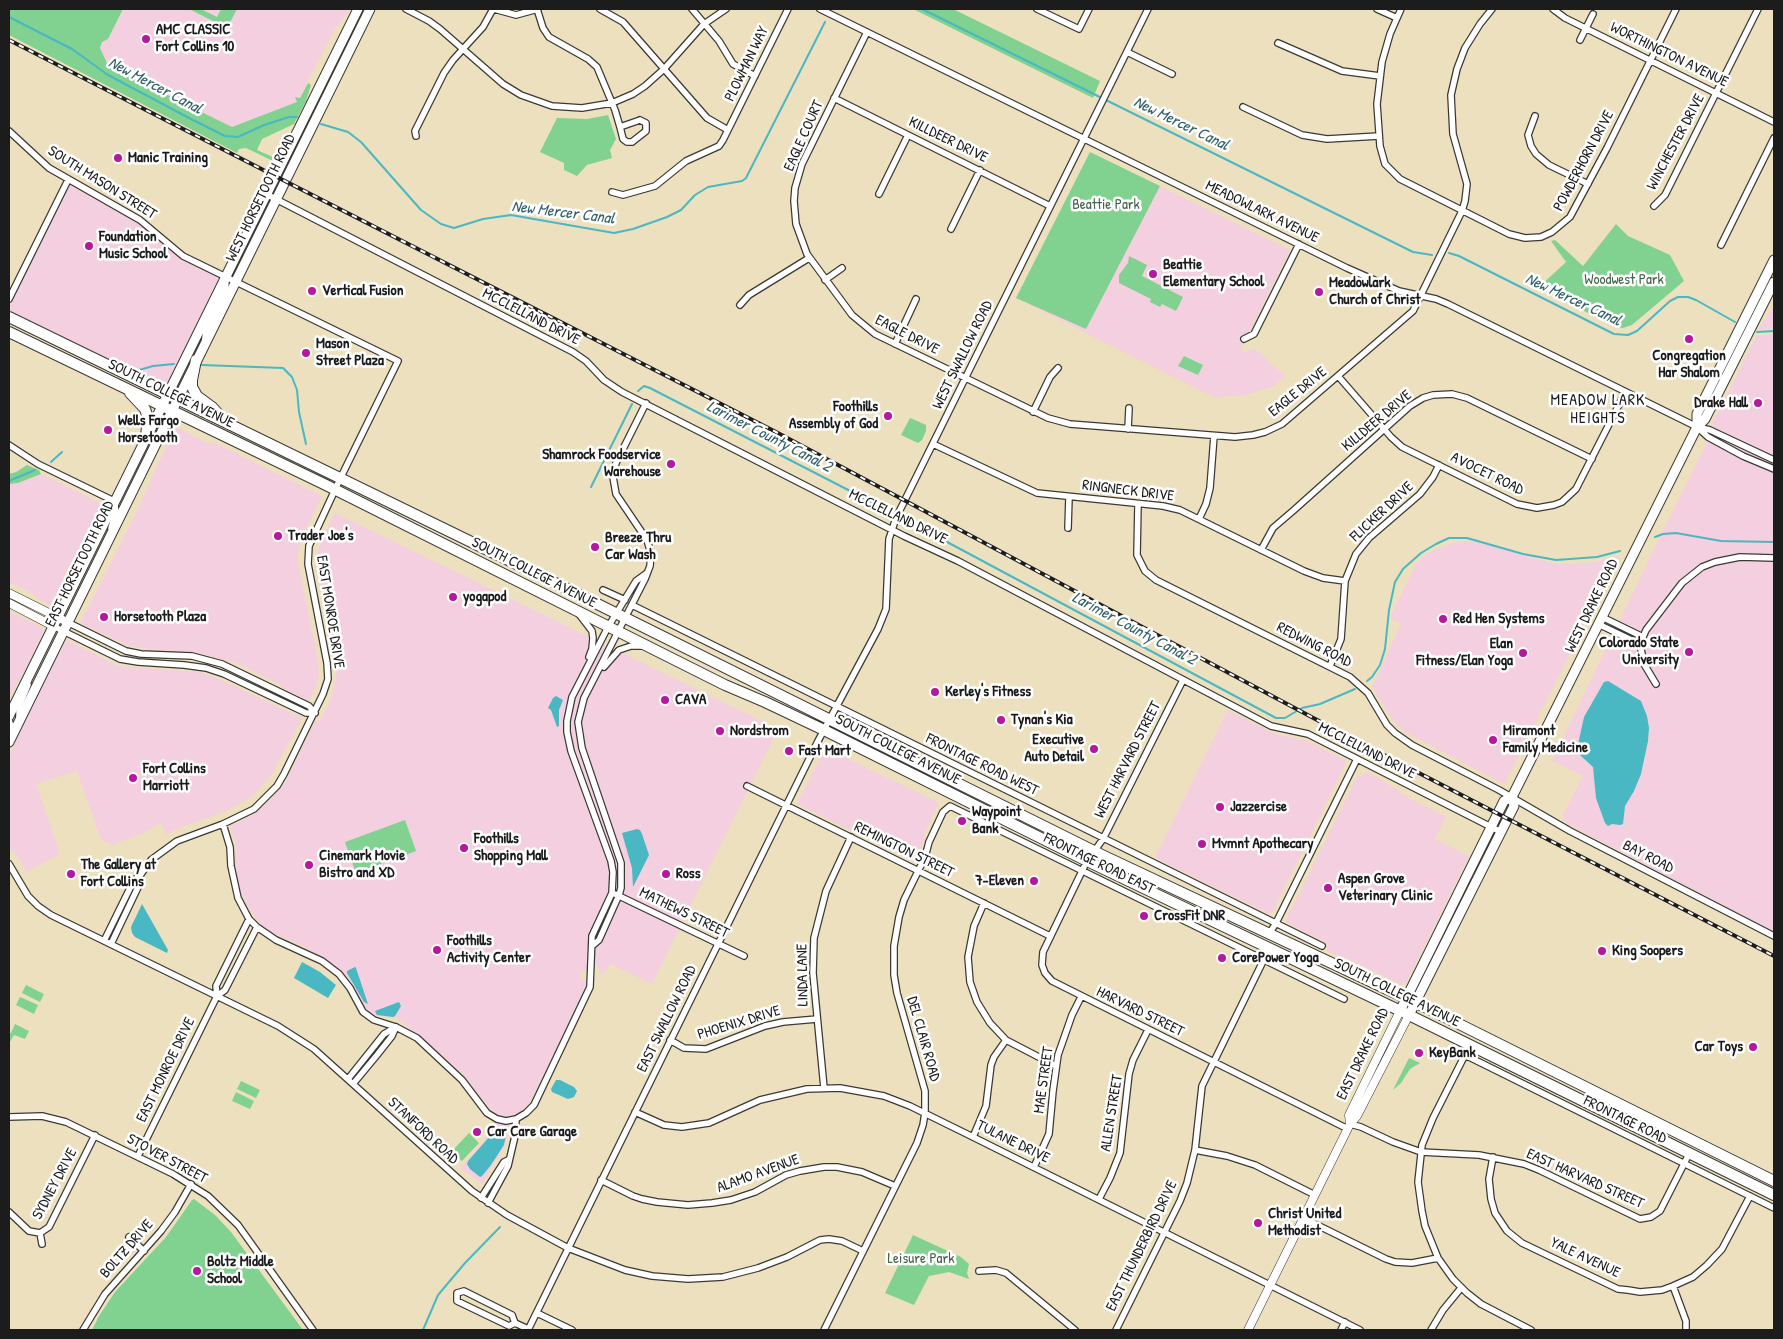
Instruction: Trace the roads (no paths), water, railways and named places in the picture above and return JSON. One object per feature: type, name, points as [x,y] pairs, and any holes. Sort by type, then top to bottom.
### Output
[{"type":"highway","name":"SOUTH COLLEGE AVENUE","points":[[9,317],[830,719],[1094,851],[1412,1000],[1774,1181]]},
{"type":"highway","name":"SOUTH COLLEGE AVENUE","points":[[9,332],[336,490],[645,646],[824,730],[1085,866],[1222,926],[1405,1013],[1468,1050],[1687,1158],[1704,1161],[1774,1195]]},
{"type":"highway","points":[[22,338],[29,335],[54,344],[67,346]]},
{"type":"highway","points":[[196,360],[192,387],[197,396],[212,407],[227,424]]},
{"type":"highway","points":[[125,388],[145,409],[148,418],[146,436]]},
{"type":"highway","points":[[1222,926],[1230,924],[1262,937],[1269,934]]},
{"type":"highway","points":[[1268,949],[1276,945],[1302,956],[1311,953]]},
{"type":"highway","points":[[1704,1161],[1708,1158],[1720,1162],[1729,1159]]},
{"type":"main road","name":"WEST HORSETOOTH ROAD","points":[[167,394],[358,9]]},
{"type":"main road","name":"WEST HORSETOOTH ROAD","points":[[177,399],[370,9]]},
{"type":"main road","points":[[235,282],[232,271],[250,235],[252,221]]},
{"type":"main road","name":"WEST DRAKE ROAD","points":[[1697,427],[1697,414],[1774,260]]},
{"type":"main road","points":[[206,340],[208,323],[225,288],[225,277]]},
{"type":"main road","name":"WEST DRAKE ROAD","points":[[1412,1000],[1451,910],[1504,801],[1512,797],[1697,427],[1705,419],[1774,282]]},
{"type":"main road","points":[[1736,337],[1739,344],[1736,358]]},
{"type":"main road","name":"EAST HORSETOOTH ROAD","points":[[9,716],[167,394]]},
{"type":"main road","name":"EAST HORSETOOTH ROAD","points":[[9,742],[177,399]]},
{"type":"main road","points":[[9,593],[67,622]]},
{"type":"main road","points":[[9,603],[53,626]]},
{"type":"main road","name":"WEST DRAKE ROAD","points":[[1412,1000],[1447,941],[1514,806],[1512,797]]},
{"type":"main road","points":[[1460,914],[1461,900],[1469,872]]},
{"type":"main road","points":[[1447,941],[1454,918],[1451,910]]},
{"type":"main road","name":"EAST DRAKE ROAD","points":[[1248,1330],[1349,1126],[1349,1115],[1412,1000]]},
{"type":"street","points":[[406,9],[429,21],[503,84],[521,95],[536,102],[552,106],[582,108],[612,103],[633,94],[645,86],[664,69],[704,24],[726,9]]},
{"type":"street","points":[[416,136],[415,131],[444,72],[482,27],[493,9],[516,15],[537,9],[543,28],[549,37],[593,63],[612,103],[620,127],[624,139],[629,143],[647,128],[646,123],[640,120],[620,127]]},
{"type":"street","points":[[600,9],[623,22],[707,118],[728,130]]},
{"type":"street","points":[[692,9],[719,41],[733,64],[755,76]]},
{"type":"street","name":"PLOWMAN WAY","points":[[612,192],[623,195],[655,186],[686,161],[719,146],[788,9]]},
{"type":"street","name":"MEADOWLARK AVENUE","points":[[820,9],[1388,287],[1436,299],[1448,304],[1697,427]]},
{"type":"street","points":[[1037,9],[1079,29],[1089,9]]},
{"type":"street","name":"WEST SWALLOW ROAD","points":[[830,719],[878,629],[886,609],[888,539],[897,515],[1148,9]]},
{"type":"street","points":[[1377,9],[1397,18]]},
{"type":"street","name":"POWDERHORN DRIVE","points":[[1401,9],[1386,47],[1377,104],[1379,136],[1382,156],[1386,164],[1400,179],[1510,234],[1525,238],[1541,236],[1552,232],[1566,221],[1588,184],[1676,9]]},
{"type":"street","name":"EAGLE DRIVE","points":[[848,311],[865,327],[895,344],[1032,412],[1048,418],[1070,424],[1214,436],[1244,437],[1274,428],[1289,418],[1406,318],[1413,311],[1421,296],[1462,211],[1467,192],[1467,184],[1452,134],[1452,89],[1465,48],[1492,9]]},
{"type":"street","name":"WORTHINGTON AVENUE","points":[[1553,9],[1565,18],[1774,122]]},
{"type":"street","name":"WINCHESTER DRIVE","points":[[1654,206],[1665,195],[1758,9]]},
{"type":"street","points":[[1580,40],[1592,14]]},
{"type":"street","name":"EAGLE COURT","points":[[848,311],[809,258],[796,224],[795,188],[802,164],[867,32]]},
{"type":"street","points":[[1278,43],[1342,71],[1380,76]]},
{"type":"street","points":[[1127,52],[1172,74]]},
{"type":"street","name":"KILLDEER DRIVE","points":[[834,98],[1050,206]]},
{"type":"street","points":[[1243,107],[1302,135],[1340,139],[1379,136]]},
{"type":"street","points":[[1535,116],[1528,135],[1531,146],[1536,154],[1549,165],[1588,184]]},
{"type":"street","name":"SOUTH MASON STREET","points":[[9,131],[38,160],[68,180],[140,220],[183,256],[398,361]]},
{"type":"street","points":[[879,194],[908,135]]},
{"type":"street","points":[[1721,245],[1774,138]]},
{"type":"street","points":[[950,230],[980,170]]},
{"type":"street","points":[[9,299],[68,180]]},
{"type":"street","name":"MCCLELLAND DRIVE","points":[[266,194],[573,352],[586,361],[611,385],[891,529],[958,560],[1271,726],[1308,734],[1501,832]]},
{"type":"street","points":[[1244,339],[1254,334],[1299,244]]},
{"type":"street","points":[[740,306],[749,295],[809,258]]},
{"type":"street","points":[[825,280],[842,268]]},
{"type":"street","points":[[895,344],[916,299]]},
{"type":"street","name":"EAST MONROE DRIVE","points":[[104,941],[134,880],[139,877],[151,860],[169,846],[188,836],[223,824],[254,809],[277,786],[315,713],[326,686],[328,672],[308,564],[308,555],[312,539],[398,361]]},
{"type":"street","points":[[1032,412],[1050,377],[1058,368]]},
{"type":"street","name":"AVOCET ROAD","points":[[1338,376],[1384,430],[1402,447],[1517,504],[1537,508],[1554,505],[1568,498],[1580,484],[1625,393]]},
{"type":"street","name":"KILLDEER DRIVE","points":[[1261,550],[1273,528],[1410,406],[1423,398],[1452,394],[1467,398],[1592,459]]},
{"type":"street","points":[[223,824],[230,847],[233,881],[238,898],[249,919],[257,928],[276,940],[309,955],[329,967],[344,980],[363,1012],[374,1020],[396,1027],[416,1038],[462,1080],[487,1113],[497,1119],[506,1121],[516,1119],[526,1113],[534,1104],[588,992],[591,983],[590,954],[592,936],[612,893],[611,861],[571,752],[567,721],[570,702],[608,627],[632,605],[647,573],[650,561],[650,547],[616,494],[613,477],[616,463],[646,403]]},
{"type":"street","points":[[1128,429],[1130,408]]},
{"type":"street","points":[[1697,427],[1710,430],[1774,460]]},
{"type":"street","points":[[1697,427],[1708,438],[1774,469]]},
{"type":"street","points":[[1199,519],[1206,504],[1210,488],[1214,436]]},
{"type":"street","name":"RINGNECK DRIVE","points":[[933,444],[1026,489],[1048,495],[1173,508],[1313,575],[1345,581]]},
{"type":"street","points":[[9,445],[38,464],[114,501],[116,511],[111,533]]},
{"type":"street","name":"FLICKER DRIVE","points":[[1330,666],[1341,639],[1345,581],[1351,563],[1363,545],[1420,494],[1433,477],[1439,465]]},
{"type":"street","points":[[1068,528],[1069,497]]},
{"type":"street","name":"REDWING ROAD","points":[[1138,504],[1137,555],[1142,566],[1150,576],[1350,677],[1362,686],[1388,724],[1404,740],[1512,797]]},
{"type":"street","points":[[1656,684],[1644,664],[1640,644],[1642,637],[1682,583],[1702,567],[1725,559],[1740,557],[1774,558]]},
{"type":"street","points":[[592,946],[599,940],[619,896],[621,863],[582,748],[578,731],[581,706],[618,632],[625,600],[636,581],[647,573]]},
{"type":"street","points":[[603,590],[625,600]]},
{"type":"street","name":"FRONTAGE ROAD WEST","points":[[632,605],[1322,946]]},
{"type":"street","points":[[577,612],[591,629],[593,638],[589,665]]},
{"type":"street","points":[[1600,621],[1642,637]]},
{"type":"street","points":[[1600,621],[1640,644]]},
{"type":"street","points":[[67,622],[126,651],[141,654],[192,656],[222,664],[309,706],[315,713]]},
{"type":"street","points":[[53,626],[115,657],[128,661],[184,665],[217,671],[306,713],[315,713]]},
{"type":"street","points":[[596,675],[619,650],[631,646],[645,646]]},
{"type":"street","points":[[19,721],[19,707],[27,690],[29,675]]},
{"type":"street","name":"WEST HARVARD STREET","points":[[1094,851],[1103,839],[1183,680]]},
{"type":"street","name":"EAST SWALLOW ROAD","points":[[528,1330],[830,719]]},
{"type":"street","points":[[9,720],[11,726],[9,731]]},
{"type":"street","points":[[1269,934],[1357,759]]},
{"type":"street","name":"REMINGTON STREET","points":[[747,786],[1050,936]]},
{"type":"street","name":"BAY ROAD","points":[[1512,797],[1570,830],[1774,936]]},
{"type":"street","name":"FRONTAGE ROAD EAST","points":[[950,806],[1085,866],[1344,999]]},
{"type":"street","name":"DEL CLAIR ROAD","points":[[824,1330],[917,1143],[925,1113],[926,1098],[923,1078],[897,993],[894,960],[896,931],[908,892],[925,857],[928,842],[943,812],[950,806]]},
{"type":"street","name":"LINDA LANE","points":[[824,1088],[812,973],[813,953],[817,923],[826,891],[851,837]]},
{"type":"street","name":"HARVARD STREET","points":[[1094,851],[1050,936],[1041,958],[1045,973],[1052,981],[1148,1030],[1349,1126]]},
{"type":"street","name":"STANFORD ROAD","points":[[9,864],[28,896],[51,915],[278,1026],[314,1049],[450,1173],[481,1198],[507,1215],[568,1248],[625,1270],[658,1277],[688,1279],[723,1276],[758,1268],[787,1257],[820,1240],[842,1241],[863,1251]]},
{"type":"street","name":"EAST MONROE DRIVE","points":[[111,944],[140,883],[139,877]]},
{"type":"street","name":"MATHEWS STREET","points":[[612,893],[744,956]]},
{"type":"street","points":[[984,903],[974,926],[968,957],[970,982],[982,1012],[1006,1040],[1056,1066]]},
{"type":"street","name":"EAST MONROE DRIVE","points":[[217,996],[216,986],[249,919]]},
{"type":"street","name":"EAST MONROE DRIVE","points":[[138,1156],[217,996],[225,990],[257,928]]},
{"type":"street","name":"EAST THUNDERBIRD DRIVE","points":[[1116,1330],[1165,1232],[1187,1183],[1195,1150],[1199,1096],[1205,1076],[1268,949]]},
{"type":"street","name":"MAE STREET","points":[[1034,1167],[1049,1134],[1056,1066],[1062,1041],[1072,1014],[1081,997]]},
{"type":"street","name":"PHOENIX DRIVE","points":[[670,1040],[684,1048],[706,1049],[765,1026],[817,1018]]},
{"type":"street","points":[[348,1079],[385,1034],[396,1027]]},
{"type":"street","points":[[354,1084],[392,1036],[396,1027]]},
{"type":"street","name":"ALLEN STREET","points":[[1099,1199],[1113,1172],[1120,1152],[1133,1060],[1148,1030]]},
{"type":"street","points":[[973,1137],[986,1106],[990,1065],[1006,1040]]},
{"type":"street","points":[[1468,1050],[1432,1118],[1420,1152],[1418,1182],[1422,1211],[1438,1258],[1452,1279],[1486,1307],[1531,1330]]},
{"type":"street","name":"TULANE DRIVE","points":[[635,1112],[664,1125],[682,1127],[697,1126],[714,1121],[751,1104],[807,1089],[853,1090],[898,1101],[1360,1330]]},
{"type":"street","name":"STOVER STREET","points":[[9,1117],[54,1118],[79,1127],[190,1184],[216,1202],[238,1225],[313,1330]]},
{"type":"street","points":[[488,1202],[508,1166],[508,1160],[516,1136],[516,1119]]},
{"type":"street","name":"EAST HARVARD STREET","points":[[1349,1126],[1359,1126],[1420,1152],[1493,1157],[1539,1170],[1640,1219],[1652,1217],[1660,1211],[1687,1158]]},
{"type":"street","name":"SYDNEY DRIVE","points":[[42,1244],[40,1233],[49,1227],[95,1135]]},
{"type":"street","points":[[1195,1150],[1227,1156],[1255,1165],[1315,1195]]},
{"type":"street","name":"YALE AVENUE","points":[[1493,1157],[1490,1179],[1491,1199],[1501,1222],[1514,1237],[1522,1243],[1618,1289],[1651,1292],[1673,1286],[1693,1277],[1715,1258],[1728,1240],[1750,1196]]},
{"type":"street","points":[[1687,1158],[1750,1196],[1774,1208]]},
{"type":"street","points":[[481,1198],[504,1162],[508,1160]]},
{"type":"street","name":"ALAMO AVENUE","points":[[601,1180],[642,1199],[688,1205],[712,1204],[730,1200],[755,1192],[786,1175],[824,1167],[862,1172],[895,1186]]},
{"type":"street","name":"BOLTZ DRIVE","points":[[82,1330],[105,1294],[144,1251],[175,1212],[190,1184]]},
{"type":"street","points":[[9,1212],[29,1230],[40,1233]]},
{"type":"street","points":[[1303,1218],[1395,1262],[1412,1263],[1438,1258]]},
{"type":"street","points":[[130,1237],[144,1251]]},
{"type":"street","points":[[979,1271],[996,1270],[1006,1273],[1075,1330]]},
{"type":"street","points":[[1673,1286],[1686,1321],[1686,1330]]},
{"type":"street","points":[[1431,1330],[1443,1310],[1461,1288]]},
{"type":"street","points":[[514,1323],[508,1326],[458,1301],[457,1293],[464,1291],[512,1315],[514,1323],[528,1330]]},
{"type":"street","points":[[536,1313],[572,1330]]},
{"type":"street","points":[[1341,1330],[1345,1322]]},
{"type":"water","points":[[1608,681],[1641,701],[1649,728],[1641,774],[1625,806],[1623,824],[1608,826],[1605,823],[1596,798],[1593,767],[1580,755],[1577,749],[1584,717],[1604,682]]},
{"type":"water","points":[[556,696],[563,700],[559,710],[559,726],[557,727],[551,710],[548,708]]},
{"type":"water","points":[[637,829],[642,834],[649,855],[633,887],[632,868],[622,833]]},
{"type":"water","points":[[142,904],[168,950],[167,953],[135,937],[132,933],[131,927]]},
{"type":"water","points":[[302,962],[320,972],[336,985],[328,998],[294,978]]},
{"type":"water","points":[[355,967],[368,1004],[364,1002],[347,973],[347,971]]},
{"type":"water","points":[[399,1002],[401,1006],[393,1017],[377,1015],[375,1011]]},
{"type":"water","points":[[556,1080],[574,1087],[577,1091],[574,1097],[568,1099],[552,1092],[551,1089]]},
{"type":"water","points":[[498,1127],[507,1130],[504,1145],[491,1165],[480,1177],[470,1169],[467,1164],[468,1161]]},
{"type":"waterway","name":"New Mercer Canal","points":[[922,9],[1413,252],[1432,255]]},
{"type":"waterway","name":"New Mercer Canal","points":[[9,17],[72,49],[108,75],[225,136],[238,137],[264,125],[289,117],[297,117]]},
{"type":"waterway","name":"New Mercer Canal","points":[[321,124],[348,132],[361,142],[421,210],[441,224],[454,228],[483,219],[511,215],[614,233],[633,229],[667,217],[681,210],[695,195],[708,187],[742,181],[746,178],[825,22]]},
{"type":"waterway","name":"New Mercer Canal","points":[[1449,253],[1459,256],[1614,334],[1628,335],[1637,331],[1670,301],[1678,297],[1688,297],[1696,300],[1735,322]]},
{"type":"waterway","name":"New Mercer Canal","points":[[1757,332],[1774,331]]},
{"type":"waterway","name":"Larimer County Canal 2","points":[[139,370],[153,366],[174,364]]},
{"type":"waterway","name":"Larimer County Canal 2","points":[[202,365],[283,368],[292,377],[297,390],[299,412],[306,444]]},
{"type":"waterway","name":"Larimer County Canal 2","points":[[638,391],[644,386],[650,388],[891,512]]},
{"type":"waterway","name":"Larimer County Canal 2","points":[[591,487],[632,404]]},
{"type":"waterway","name":"Larimer County Canal 2","points":[[51,462],[62,452]]},
{"type":"waterway","name":"Larimer County Canal 2","points":[[9,481],[35,470]]},
{"type":"waterway","name":"Larimer County Canal 2","points":[[906,520],[1276,718],[1285,718],[1302,708],[1320,704],[1355,689]]},
{"type":"waterway","name":"Larimer County Canal 2","points":[[1655,537],[1676,533],[1721,541],[1774,542]]},
{"type":"waterway","name":"Larimer County Canal 2","points":[[1367,681],[1380,665],[1385,649],[1389,610],[1395,582],[1403,569],[1421,553],[1436,544],[1449,538],[1467,538],[1523,554],[1556,560],[1597,557],[1620,551]]},
{"type":"waterway","points":[[423,1330],[438,1295],[465,1263],[500,1227]]},
{"type":"railway","points":[[9,40],[776,432],[1351,738],[1774,956]]},
{"type":"place","name":"AMC CLASSIC Fort Collins 10","points":[[146,39]]},
{"type":"place","name":"Manic Training","points":[[118,158]]},
{"type":"place","name":"Foundation Music School","points":[[89,246]]},
{"type":"place","name":"Beattie Elementary School","points":[[1153,274]]},
{"type":"place","name":"Vertical Fusion","points":[[312,291]]},
{"type":"place","name":"Meadowlark Church of Christ","points":[[1319,292]]},
{"type":"place","name":"Congregation Har Shalom","points":[[1689,339]]},
{"type":"place","name":"Mason Street Plaza","points":[[306,353]]},
{"type":"place","name":"Drake Hall","points":[[1758,403]]},
{"type":"place","name":"Foothills Assembly of God","points":[[888,416]]},
{"type":"place","name":"Wells Fargo Horsetooth","points":[[108,430]]},
{"type":"place","name":"Shamrock Foodservice Warehouse","points":[[671,464]]},
{"type":"place","name":"Trader Joe's","points":[[278,536]]},
{"type":"place","name":"Breeze Thru Car Wash","points":[[595,547]]},
{"type":"place","name":"yogapod","points":[[453,597]]},
{"type":"place","name":"Horsetooth Plaza","points":[[104,617]]},
{"type":"place","name":"Red Hen Systems","points":[[1443,619]]},
{"type":"place","name":"Colorado State University","points":[[1689,652]]},
{"type":"place","name":"Elan Fitness/Elan Yoga","points":[[1523,653]]},
{"type":"place","name":"Kerley's Fitness","points":[[935,692]]},
{"type":"place","name":"CAVA","points":[[665,700]]},
{"type":"place","name":"Tynan's Kia","points":[[1001,720]]},
{"type":"place","name":"Nordstrom","points":[[720,731]]},
{"type":"place","name":"Miramont Family Medicine","points":[[1493,740]]},
{"type":"place","name":"Executive Auto Detail","points":[[1094,749]]},
{"type":"place","name":"Fast Mart","points":[[789,751]]},
{"type":"place","name":"Fort Collins Marriott","points":[[133,778]]},
{"type":"place","name":"Jazzercise","points":[[1220,807]]},
{"type":"place","name":"Waypoint Bank","points":[[962,821]]},
{"type":"place","name":"Mvmnt Apothecary","points":[[1202,844]]},
{"type":"place","name":"Foothills Shopping Mall","points":[[464,848]]},
{"type":"place","name":"Cinemark Movie Bistro and XD","points":[[309,865]]},
{"type":"place","name":"The Gallery at Fort Collins","points":[[71,874]]},
{"type":"place","name":"Ross","points":[[666,874]]},
{"type":"place","name":"7-Eleven","points":[[1034,881]]},
{"type":"place","name":"Aspen Grove Veterinary Clinic","points":[[1328,888]]},
{"type":"place","name":"CrossFit DNR","points":[[1144,916]]},
{"type":"place","name":"Foothills Activity Center","points":[[437,950]]},
{"type":"place","name":"King Soopers","points":[[1602,951]]},
{"type":"place","name":"CorePower Yoga","points":[[1222,958]]},
{"type":"place","name":"Car Toys","points":[[1753,1047]]},
{"type":"place","name":"KeyBank","points":[[1419,1053]]},
{"type":"place","name":"Car Care Garage","points":[[477,1132]]},
{"type":"place","name":"Christ United Methodist","points":[[1258,1223]]},
{"type":"place","name":"Boltz Middle School","points":[[197,1271]]},
{"type":"district","name":"MEADOW LARK HEIGHTS","points":[[1598,410]]},
{"type":"park label","name":"Beattie Park","points":[[1106,205]]},
{"type":"park label","name":"Woodwest Park","points":[[1624,280]]},
{"type":"park label","name":"Leisure Park","points":[[921,1259]]}]
